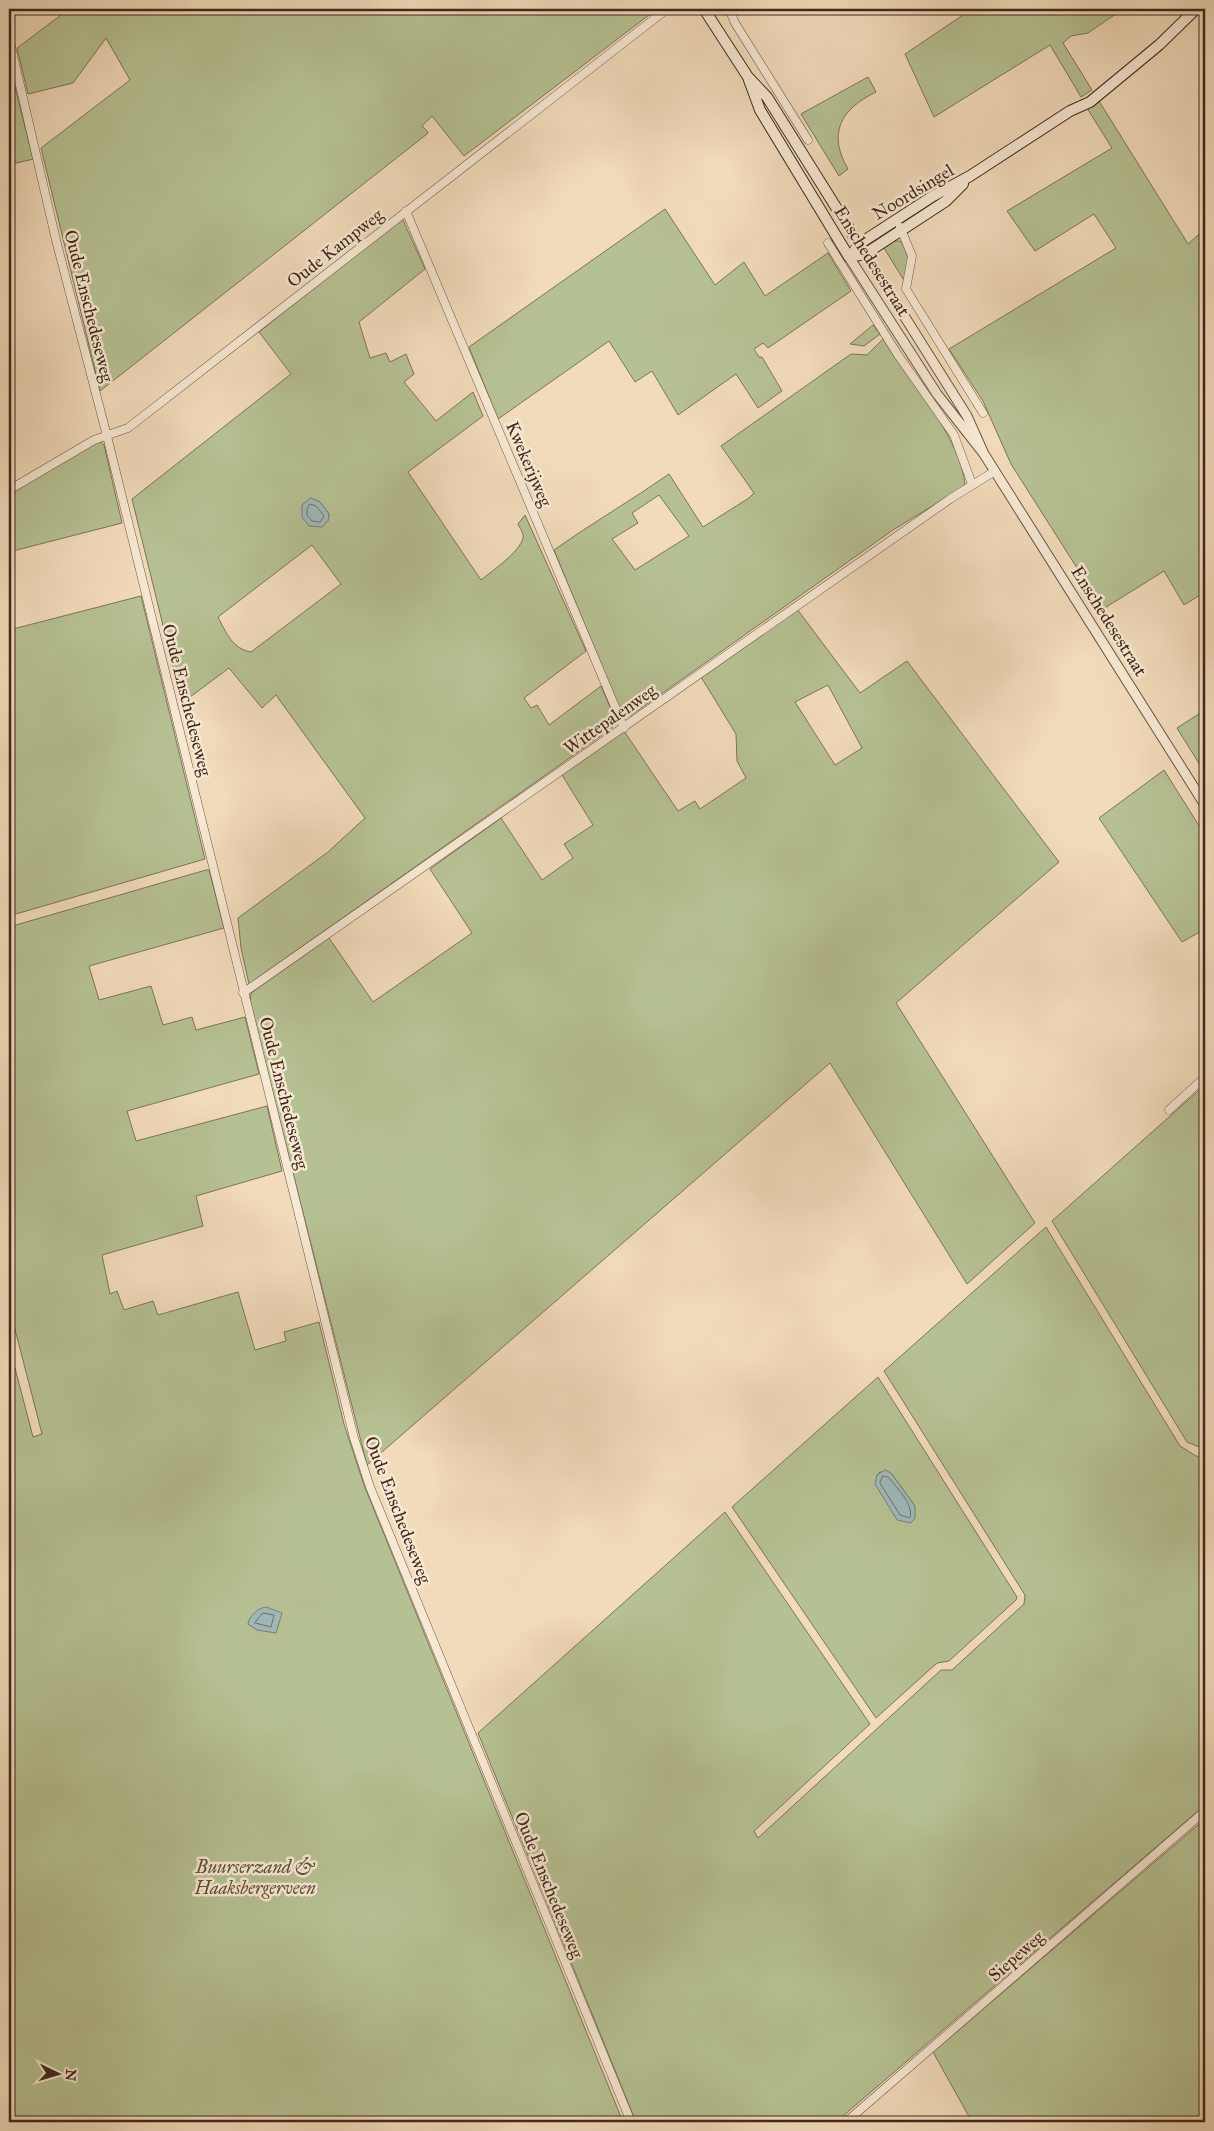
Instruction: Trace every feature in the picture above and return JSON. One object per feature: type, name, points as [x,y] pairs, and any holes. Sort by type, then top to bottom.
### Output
[{"type":"main road","name":"Enschedesestraat","points":[[704,9],[748,77],[767,97],[859,244]]},
{"type":"main road","name":"Noordsingel","points":[[859,244],[970,176],[1070,111],[1090,102],[1159,46],[1196,9]]},
{"type":"main road","name":"Enschedesestraat","points":[[748,77],[760,110],[849,257]]},
{"type":"main road","name":"Noordsingel","points":[[849,257],[865,254],[946,201],[970,176]]},
{"type":"street","name":"Oude Kampweg","points":[[9,490],[94,440],[128,428],[667,9]]},
{"type":"street","points":[[729,9],[808,140]]},
{"type":"street","name":"Oude Enschedeseweg","points":[[9,38],[56,240],[107,436],[354,1438],[370,1487],[631,2122]]},
{"type":"street","name":"Kwekerijweg","points":[[406,211],[624,728]]},
{"type":"street","name":"Enschedesestraat","points":[[896,220],[912,256],[906,289],[983,413]]},
{"type":"street","name":"Enschedesestraat","points":[[828,243],[898,354],[954,435],[972,484]]},
{"type":"street","name":"Enschedesestraat","points":[[859,244],[968,416],[984,454]]},
{"type":"street","name":"Noordsingel","points":[[849,257],[859,244]]},
{"type":"street","name":"Enschedesestraat","points":[[849,257],[937,394],[984,454],[1205,806]]},
{"type":"street","name":"Wittepalenweg","points":[[243,993],[972,484],[995,471]]},
{"type":"street","points":[[1169,1110],[1205,1077]]},
{"type":"street","name":"Siepeweg","points":[[846,2122],[1205,1811]]},
{"type":"green space","points":[[69,9],[657,9],[464,156],[432,116],[422,126],[428,132],[427,134],[100,391],[41,148],[130,80],[106,38],[73,83],[28,94],[17,48]]},
{"type":"green space","points":[[972,9],[1123,9],[1088,33],[1071,36],[1063,43],[1092,90],[1081,97],[1050,45],[934,117],[905,54]]},
{"type":"green space","points":[[9,63],[33,159],[9,165]]},
{"type":"green space","points":[[868,77],[876,92],[854,106],[846,114],[838,133],[842,156],[848,169],[839,176],[801,114]]},
{"type":"green space","points":[[1099,101],[1188,244],[1205,229],[1205,592],[1184,605],[1164,571],[1103,609],[1011,464],[983,401],[949,349],[1116,248],[1094,214],[1035,251],[1007,211],[1112,148],[1087,108]]},
{"type":"green space","points":[[665,209],[715,285],[744,262],[765,296],[828,253],[851,291],[768,348],[763,343],[754,349],[759,357],[762,357],[782,391],[758,408],[736,374],[678,415],[652,371],[635,382],[609,341],[498,419],[469,347]]},
{"type":"green space","points":[[403,220],[425,269],[359,322],[370,358],[386,353],[390,362],[406,354],[414,374],[404,382],[436,421],[473,392],[483,416],[408,472],[481,580],[517,549],[523,538],[518,524],[525,515],[586,651],[524,698],[531,708],[537,705],[549,725],[601,686],[615,719],[612,728],[249,984],[241,948],[238,918],[328,852],[365,818],[276,695],[262,708],[229,668],[182,703],[132,499],[291,374],[259,332],[396,222]],"holes":[[[311,498],[320,502],[329,514],[328,521],[322,527],[302,505]],[[312,545],[341,584],[251,652],[239,648],[224,629],[218,617]]]},
{"type":"green space","points":[[890,241],[900,241],[906,251],[908,265],[905,282],[884,248]]},
{"type":"green space","points":[[873,325],[880,334],[864,346],[850,344]]},
{"type":"green space","points":[[883,339],[945,430],[962,469],[965,486],[893,530],[630,716],[626,715],[620,710],[554,550],[669,474],[703,527],[754,493],[721,446],[851,354],[867,355]],"holes":[[[659,495],[689,536],[635,570],[612,539],[638,523],[632,513]]]},
{"type":"green space","points":[[99,440],[104,445],[122,523],[9,552],[9,495]]},
{"type":"green space","points":[[141,596],[205,859],[9,916],[9,630]]},
{"type":"green space","points":[[797,609],[860,693],[907,661],[1059,862],[896,1003],[1035,1223],[967,1284],[830,1063],[367,1465],[250,1003],[251,993],[329,938],[373,1002],[472,933],[430,869],[501,818],[542,880],[573,858],[564,844],[593,825],[562,775],[624,731],[678,811],[695,801],[700,809],[746,778],[737,761],[736,734],[701,677]],"holes":[[[828,685],[862,748],[835,765],[795,702]]]},
{"type":"green space","points":[[1205,710],[1205,773],[1177,728]]},
{"type":"green space","points":[[1164,770],[1205,835],[1205,929],[1182,942],[1099,818]]},
{"type":"green space","name":"Buurserzand & Haaksbergerveen","points":[[209,870],[224,928],[89,966],[99,1000],[151,986],[163,1025],[192,1017],[196,1030],[245,1017],[259,1074],[127,1111],[136,1141],[267,1106],[282,1171],[196,1196],[203,1226],[102,1255],[110,1294],[117,1291],[124,1310],[153,1301],[158,1315],[238,1292],[255,1350],[286,1341],[284,1332],[319,1322],[344,1424],[364,1485],[623,2122],[9,2122],[9,1345],[33,1437],[42,1434],[9,1306],[9,927]]},
{"type":"green space","points":[[1205,1085],[1204,1449],[1187,1442],[1052,1221]]},
{"type":"green space","points":[[1046,1227],[1180,1446],[1196,1456],[1205,1457],[1205,1805],[836,2122],[636,2122],[478,1733],[725,1512],[870,1724],[754,1831],[758,1838],[941,1670],[952,1670],[1024,1604],[1025,1595],[884,1371]]},
{"type":"green space","points":[[878,1377],[1017,1597],[949,1661],[937,1663],[876,1718],[732,1507]],"holes":[[[880,1472],[891,1473],[915,1506],[876,1476]]]},
{"type":"green space","points":[[1205,1819],[1205,2122],[972,2122],[933,2052]]},
{"type":"water","points":[[311,498],[320,502],[329,514],[328,521],[322,527],[309,526],[302,517],[302,505]]},
{"type":"water","points":[[885,1470],[891,1473],[915,1506],[915,1518],[911,1523],[897,1520],[875,1484],[877,1475]]},
{"type":"water","points":[[266,1607],[282,1613],[276,1633],[257,1630],[248,1624],[254,1613]]}]
